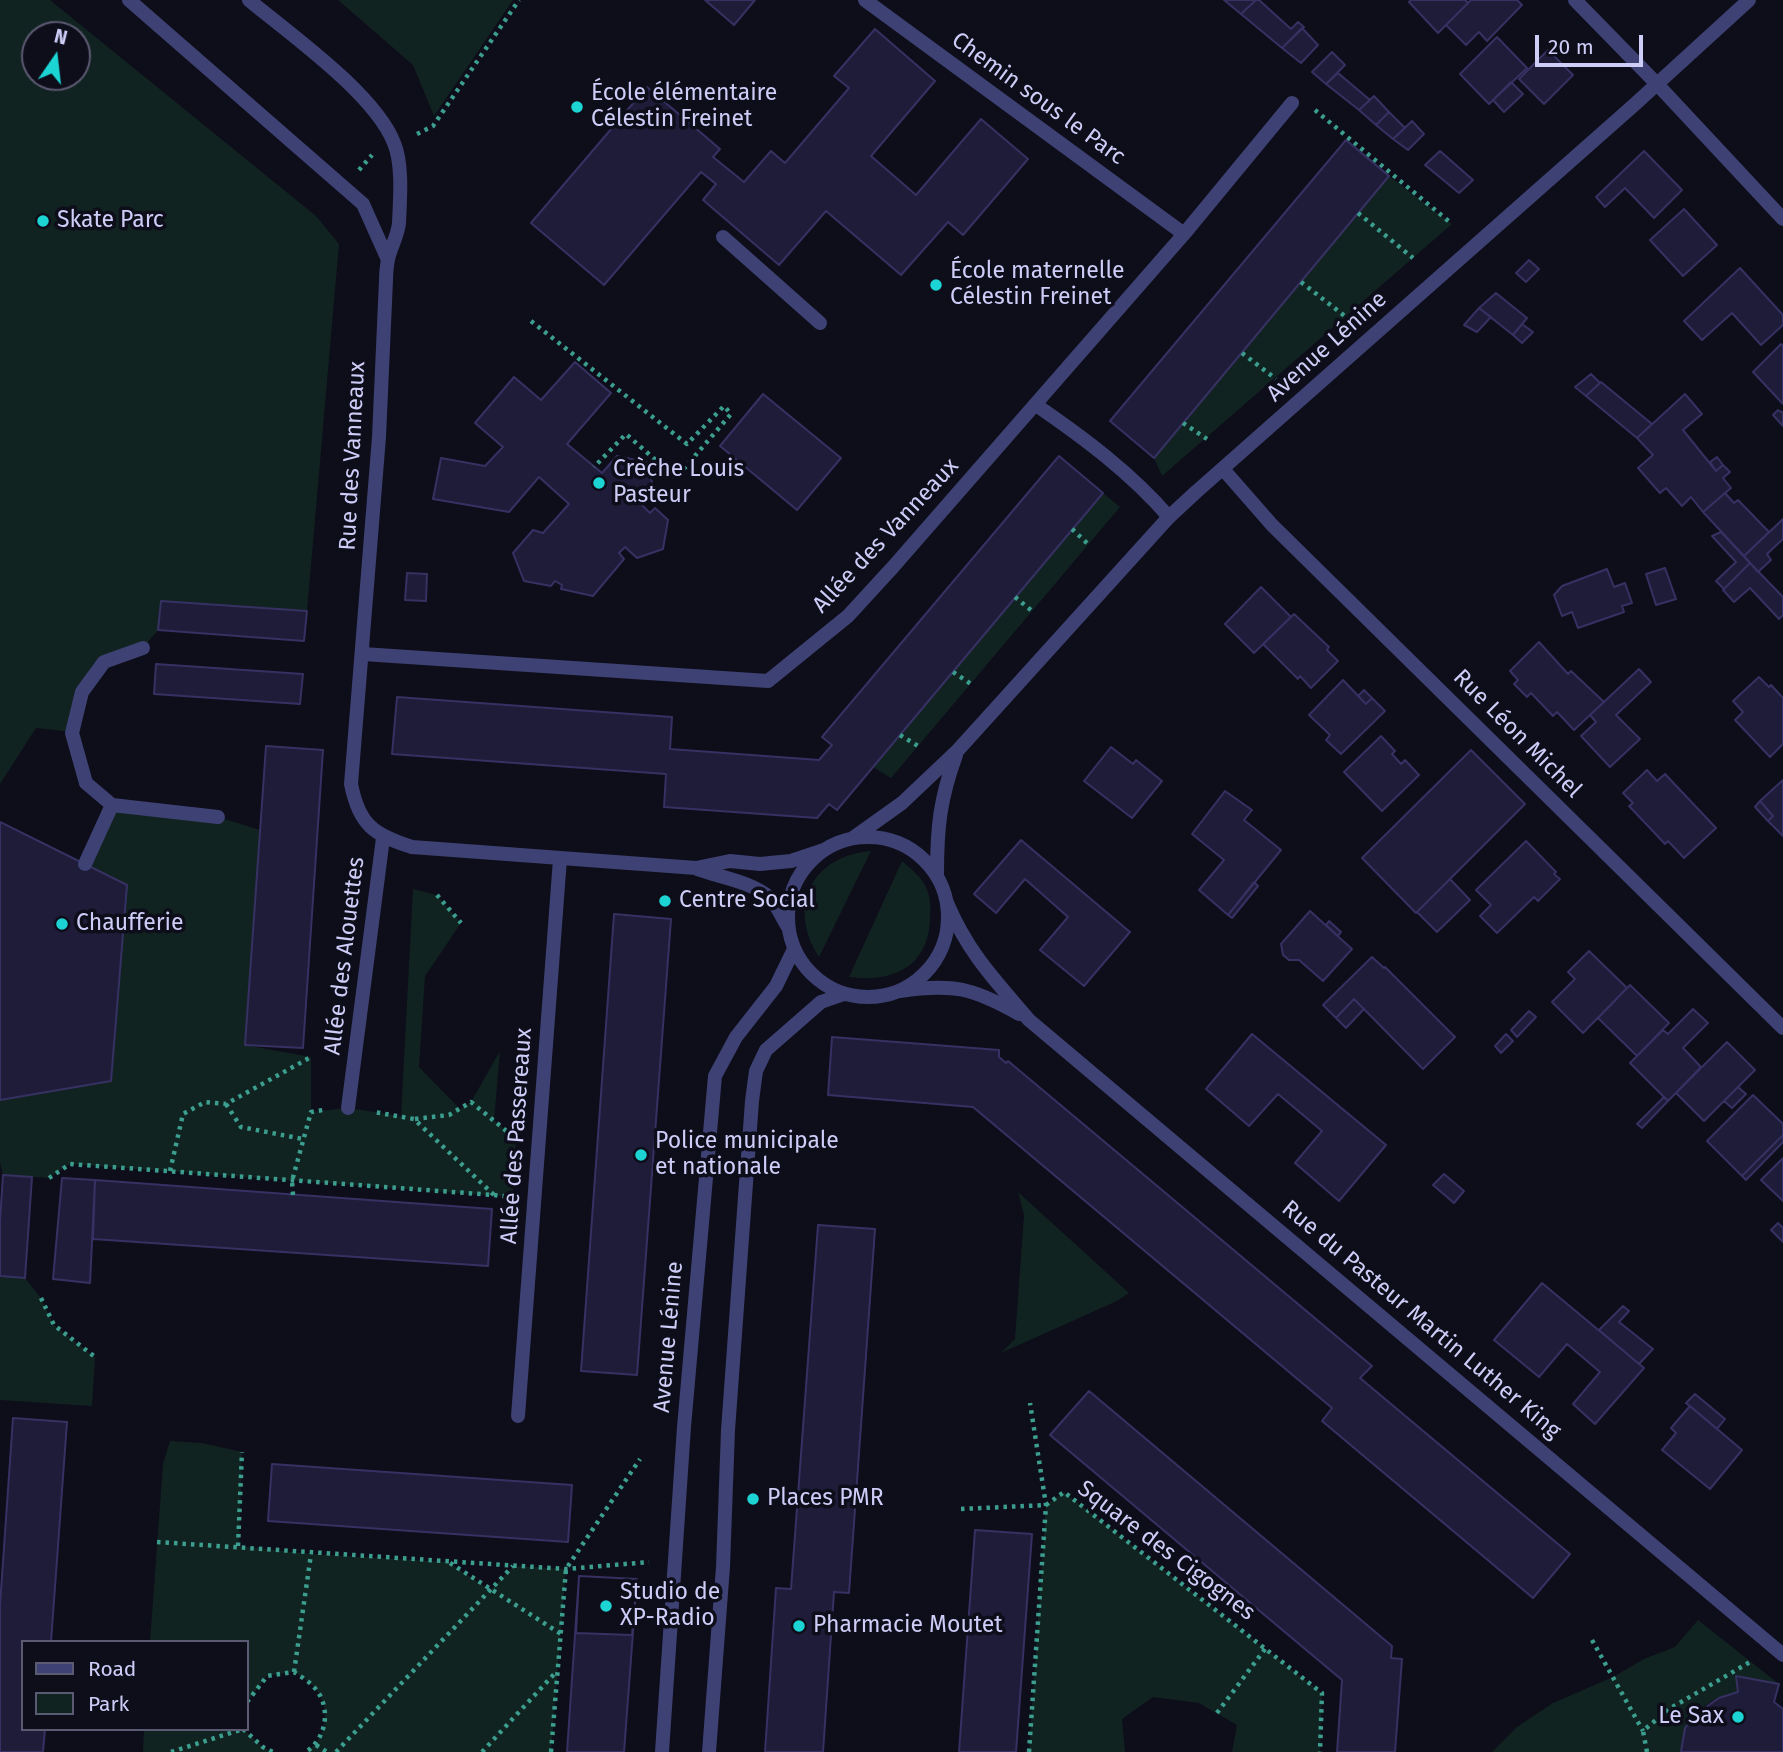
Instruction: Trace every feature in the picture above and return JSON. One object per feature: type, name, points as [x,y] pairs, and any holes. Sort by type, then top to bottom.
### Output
[{"type":"street","name":"Rue des Vanneaux","points":[[129,0],[363,204],[388,260]]},
{"type":"street","name":"Rue des Vanneaux","points":[[249,0],[336,72],[364,100],[395,144],[400,181],[399,227],[388,260],[379,437],[363,654]]},
{"type":"street","name":"Chemin sous le Parc","points":[[865,0],[1184,234]]},
{"type":"street","points":[[1575,0],[1783,219]]},
{"type":"street","name":"Avenue Lénine","points":[[853,838],[902,803],[958,750],[1170,517],[1749,0]]},
{"type":"street","name":"Allée des Vanneaux","points":[[363,654],[768,681],[848,616],[1184,234],[1292,103]]},
{"type":"street","points":[[723,237],[820,323]]},
{"type":"street","points":[[1036,405],[1072,430],[1144,488],[1170,517]]},
{"type":"street","name":"Rue Léon Michel","points":[[1223,469],[1272,525],[1783,1028]]},
{"type":"street","points":[[143,648],[104,662],[82,692],[72,733],[86,783],[112,805],[218,817]]},
{"type":"street","name":"Allée des Alouettes","points":[[348,1108],[383,838],[367,825],[354,803],[351,784],[363,654]]},
{"type":"street","name":"Avenue Lénine","points":[[937,874],[938,817],[944,786],[958,750]]},
{"type":"street","points":[[85,864],[112,805]]},
{"type":"street","points":[[383,838],[412,847],[696,868],[730,861],[760,864],[792,861],[853,838],[877,837],[900,843],[914,851],[937,874],[947,903],[949,920],[946,940],[935,963],[918,981],[900,991],[870,998],[844,994],[823,984],[807,969],[794,949],[788,928],[771,899],[747,884],[724,879],[696,868]]},
{"type":"street","points":[[788,928],[789,905],[795,884],[809,862],[824,850]]},
{"type":"street","name":"Allée des Passereaux","points":[[518,1416],[560,859]]},
{"type":"street","name":"Rue du Pasteur Martin Luther King","points":[[947,903],[960,933],[977,960],[1029,1020],[1783,1655]]},
{"type":"street","name":"Avenue Lénine","points":[[662,1752],[684,1427],[715,1076],[736,1037],[776,986],[794,949]]},
{"type":"street","name":"Rue du Pasteur Martin Luther King","points":[[900,991],[932,986],[963,988],[988,996],[1029,1020]]},
{"type":"street","points":[[709,1752],[723,1567],[727,1430],[756,1071],[766,1050],[800,1020],[821,1002],[844,994]]},
{"type":"path","points":[[411,136],[433,126],[519,0]]},
{"type":"path","points":[[1292,103],[1308,105],[1452,224]]},
{"type":"path","points":[[1358,213],[1413,258]]},
{"type":"path","points":[[1301,282],[1346,317]]},
{"type":"path","points":[[531,321],[687,444],[724,406],[732,414],[676,478],[626,434],[594,467]]},
{"type":"path","points":[[1242,353],[1276,379]]},
{"type":"path","points":[[1183,423],[1207,439]]},
{"type":"path","points":[[1072,529],[1088,544]]},
{"type":"path","points":[[1015,597],[1032,611]]},
{"type":"path","points":[[953,672],[971,684]]},
{"type":"path","points":[[900,735],[918,746]]},
{"type":"path","points":[[437,895],[461,923]]},
{"type":"path","points":[[170,1171],[183,1114],[205,1102],[226,1104],[311,1057]]},
{"type":"path","points":[[293,1195],[292,1181],[311,1112],[348,1108],[414,1119],[449,1115],[471,1102],[516,1139]]},
{"type":"path","points":[[226,1104],[241,1127],[303,1139]]},
{"type":"path","points":[[49,1178],[69,1164],[494,1195],[414,1119]]},
{"type":"path","points":[[41,1298],[54,1325],[95,1357]]},
{"type":"path","name":"Square des Cigognes","points":[[1029,1752],[1046,1505],[1030,1403]]},
{"type":"path","points":[[238,1546],[242,1452]]},
{"type":"path","points":[[551,1752],[566,1569],[640,1459]]},
{"type":"path","name":"Square des Cigognes","points":[[961,1509],[1046,1505],[1064,1492],[1322,1693],[1320,1752]]},
{"type":"path","points":[[157,1542],[566,1569],[650,1562]]},
{"type":"path","points":[[294,1672],[311,1554]]},
{"type":"path","points":[[449,1562],[561,1634]]},
{"type":"path","points":[[337,1752],[514,1566]]},
{"type":"path","points":[[1592,1640],[1643,1731],[1647,1752]]},
{"type":"path","name":"Square des Cigognes","points":[[1217,1713],[1265,1649]]},
{"type":"path","points":[[1643,1731],[1669,1709],[1750,1662]]},
{"type":"path","points":[[482,1752],[559,1669]]},
{"type":"path","points":[[248,1701],[267,1676],[294,1672],[314,1686],[324,1703],[326,1724],[316,1745],[306,1752]]},
{"type":"path","points":[[171,1752],[237,1731]]},
{"type":"path","points":[[245,1731],[273,1752]]},
{"type":"path","points":[[316,1745],[327,1752]]},
{"type":"green space","points":[[0,0],[50,0],[76,21],[21,21],[21,91],[91,91],[91,33],[316,216],[339,244],[307,611],[162,601],[158,630],[143,648],[104,662],[82,692],[72,732],[36,728],[0,784]]},
{"type":"green space","points":[[338,0],[513,0],[434,116],[413,65]]},
{"type":"green space","points":[[1389,176],[1452,224],[1162,476],[1154,458]]},
{"type":"green space","points":[[1103,493],[1120,507],[891,778],[873,767]]},
{"type":"green space","points":[[112,805],[218,817],[260,830],[245,1045],[311,1057],[311,1112],[348,1108],[401,1116],[413,889],[437,895],[461,923],[425,976],[419,1067],[460,1109],[471,1102],[500,1051],[494,1120],[516,1139],[513,1197],[70,1164],[49,1178],[3,1175],[0,1162],[0,1100],[111,1081],[127,885],[85,864]]},
{"type":"green space","points":[[871,851],[819,957],[805,920],[810,887],[833,863],[850,855]]},
{"type":"green space","points":[[902,861],[923,882],[929,896],[928,933],[924,947],[906,968],[894,974],[881,977],[849,977]]},
{"type":"green space","points":[[1018,1192],[1129,1293],[1117,1301],[1001,1353],[1015,1339],[1024,1215]]},
{"type":"green space","points":[[0,1276],[25,1278],[41,1298],[54,1325],[95,1357],[92,1406],[0,1400]]},
{"type":"green space","points":[[170,1441],[202,1443],[242,1452],[239,1546],[311,1554],[448,1562],[490,1590],[514,1566],[566,1569],[551,1752],[306,1752],[319,1738],[325,1711],[323,1701],[306,1680],[294,1672],[267,1676],[248,1701],[248,1640],[150,1640],[163,1464]]},
{"type":"green space","points":[[1064,1492],[1322,1693],[1320,1752],[1232,1752],[1237,1725],[1199,1703],[1153,1697],[1122,1719],[1125,1752],[1029,1752],[1046,1505]]},
{"type":"green space","points":[[1698,1620],[1779,1684],[1736,1676],[1738,1692],[1716,1699],[1698,1712],[1685,1730],[1681,1752],[1492,1752],[1517,1727],[1553,1703],[1675,1647]]},
{"type":"green space","points":[[144,1731],[245,1731],[273,1752],[143,1752]]},
{"type":"building","points":[[705,0],[755,0],[734,25]]},
{"type":"building","points":[[1224,0],[1256,0],[1241,14]]},
{"type":"building","points":[[1256,0],[1291,29],[1298,22],[1304,27],[1282,48],[1241,14]]},
{"type":"building","points":[[1465,0],[1468,3],[1438,33],[1409,2]]},
{"type":"building","points":[[1471,0],[1517,0],[1522,5],[1487,41],[1479,32],[1466,45],[1446,25]]},
{"type":"building","points":[[1302,28],[1318,45],[1301,63],[1282,48]]},
{"type":"building","points":[[875,29],[935,81],[871,156],[916,195],[981,119],[1028,159],[963,235],[948,222],[901,275],[826,211],[779,265],[703,200],[716,184],[701,172],[604,285],[531,223],[647,87],[720,149],[713,157],[744,182],[771,151],[785,163],[849,88],[834,76]]},
{"type":"building","points":[[1497,37],[1527,68],[1489,104],[1460,74]]},
{"type":"building","points":[[1548,50],[1573,75],[1544,104],[1519,79]]},
{"type":"building","points":[[1332,52],[1345,65],[1326,84],[1312,72]]},
{"type":"building","points":[[1338,73],[1370,100],[1359,110],[1326,84]]},
{"type":"building","points":[[1511,82],[1523,94],[1504,112],[1493,100]]},
{"type":"building","points":[[1374,96],[1389,112],[1376,125],[1359,110]]},
{"type":"building","points":[[1389,112],[1405,128],[1393,139],[1376,125]]},
{"type":"building","points":[[1412,121],[1424,134],[1408,150],[1393,139]]},
{"type":"building","points":[[1346,140],[1389,176],[1154,458],[1110,421]]},
{"type":"building","points":[[1440,151],[1473,180],[1459,193],[1425,165]]},
{"type":"building","points":[[1644,151],[1682,190],[1654,218],[1625,188],[1605,207],[1596,197]]},
{"type":"building","points":[[1684,209],[1717,245],[1683,276],[1650,240]]},
{"type":"building","points":[[1529,260],[1539,269],[1526,282],[1516,273]]},
{"type":"building","points":[[1740,268],[1783,315],[1783,325],[1761,345],[1732,313],[1702,340],[1684,321]]},
{"type":"building","points":[[1496,293],[1527,318],[1513,335],[1479,308]]},
{"type":"building","points":[[1479,308],[1491,317],[1477,332],[1464,325]]},
{"type":"building","points":[[1522,324],[1533,332],[1522,343],[1513,335]]},
{"type":"building","points":[[1781,344],[1783,346],[1783,404],[1753,372]]},
{"type":"building","name":"Crèche Louis Pasteur","points":[[575,362],[611,393],[567,444],[602,473],[617,456],[646,462],[654,489],[641,504],[650,513],[655,508],[668,520],[663,549],[637,558],[625,547],[619,553],[624,559],[593,596],[561,589],[562,585],[555,581],[551,586],[524,581],[513,553],[533,530],[543,533],[569,504],[539,477],[509,512],[433,499],[441,458],[485,466],[503,447],[475,423],[514,377],[541,400]]},
{"type":"building","points":[[1591,374],[1600,383],[1586,396],[1575,387]]},
{"type":"building","points":[[1601,382],[1652,424],[1637,438],[1586,396]]},
{"type":"building","points":[[763,394],[841,458],[797,510],[720,446]]},
{"type":"building","points":[[1685,394],[1702,414],[1683,430],[1716,471],[1723,465],[1730,472],[1723,478],[1731,488],[1703,512],[1691,497],[1682,506],[1666,488],[1660,493],[1638,468],[1653,455],[1637,438]]},
{"type":"building","points":[[1778,410],[1783,413],[1783,426],[1773,415]]},
{"type":"building","points":[[1059,456],[1103,493],[837,810],[829,804],[817,818],[664,807],[666,774],[392,754],[397,697],[672,717],[670,749],[819,760],[832,745],[822,737]]},
{"type":"building","points":[[1717,457],[1723,465],[1716,471],[1710,462]]},
{"type":"building","points":[[1725,493],[1734,503],[1738,500],[1769,532],[1744,556],[1703,512]]},
{"type":"building","points":[[1783,519],[1783,539],[1767,554],[1771,560],[1758,572],[1744,556]]},
{"type":"building","points":[[1721,532],[1750,563],[1724,589],[1716,581],[1736,562],[1712,536]]},
{"type":"building","points":[[1750,563],[1783,597],[1783,615],[1779,619],[1750,588],[1734,602],[1723,590]]},
{"type":"building","points":[[1665,568],[1676,599],[1656,605],[1646,574]]},
{"type":"building","points":[[1607,569],[1614,587],[1625,583],[1632,603],[1622,606],[1624,612],[1578,628],[1572,612],[1562,616],[1554,595],[1562,586]]},
{"type":"building","points":[[407,573],[427,574],[426,601],[405,600]]},
{"type":"building","points":[[1261,587],[1291,617],[1254,653],[1225,624]]},
{"type":"building","points":[[161,601],[307,611],[304,641],[158,630]]},
{"type":"building","points":[[1294,614],[1329,647],[1327,650],[1338,661],[1311,688],[1300,676],[1298,679],[1263,644]]},
{"type":"building","points":[[1539,642],[1568,674],[1571,671],[1604,702],[1574,730],[1557,712],[1553,716],[1531,693],[1527,697],[1514,684],[1518,680],[1510,671]]},
{"type":"building","points":[[156,664],[303,674],[300,704],[154,694]]},
{"type":"building","points":[[1639,669],[1651,682],[1616,715],[1640,739],[1610,767],[1581,736],[1596,722],[1590,715]]},
{"type":"building","points":[[1759,677],[1783,698],[1783,744],[1770,757],[1735,720],[1743,712],[1733,701]]},
{"type":"building","points":[[1343,680],[1366,704],[1372,698],[1385,711],[1341,754],[1326,740],[1330,735],[1309,715]]},
{"type":"building","points":[[1364,690],[1372,698],[1366,704],[1358,696]]},
{"type":"building","points":[[1381,736],[1395,751],[1392,754],[1401,764],[1405,760],[1419,775],[1382,811],[1344,772]]},
{"type":"building","points":[[266,746],[323,750],[303,1048],[245,1045]]},
{"type":"building","points":[[1111,747],[1133,764],[1136,760],[1162,781],[1132,818],[1084,781]]},
{"type":"building","points":[[1471,750],[1525,804],[1416,913],[1362,858]]},
{"type":"building","points":[[1647,770],[1657,781],[1665,774],[1716,828],[1684,858],[1668,841],[1665,844],[1629,806],[1633,803],[1623,793]]},
{"type":"building","points":[[1783,780],[1783,836],[1768,821],[1773,816],[1760,801]]},
{"type":"building","points":[[1225,791],[1252,810],[1244,820],[1281,850],[1228,915],[1199,890],[1224,860],[1192,834]]},
{"type":"building","points":[[1760,801],[1773,816],[1768,821],[1755,807]]},
{"type":"building","name":"Chaufferie","points":[[0,822],[127,885],[111,1081],[0,1100]]},
{"type":"building","points":[[1021,840],[1130,932],[1084,986],[1040,950],[1068,917],[1025,879],[996,913],[974,894]]},
{"type":"building","points":[[1526,841],[1560,879],[1538,901],[1534,897],[1497,933],[1480,916],[1491,905],[1476,890]]},
{"type":"building","points":[[1450,879],[1470,900],[1437,932],[1417,912]]},
{"type":"building","points":[[1254,882],[1258,886],[1232,918],[1228,915]]},
{"type":"building","points":[[1310,911],[1352,949],[1323,981],[1299,960],[1289,960],[1283,955],[1281,944]]},
{"type":"building","points":[[614,914],[671,919],[637,1375],[581,1371]]},
{"type":"building","points":[[1329,921],[1341,932],[1338,936],[1326,925]]},
{"type":"building","points":[[1589,951],[1627,988],[1583,1033],[1552,1002],[1575,979],[1568,972]]},
{"type":"building","points":[[1372,957],[1455,1037],[1423,1069],[1354,999],[1336,1018],[1323,1005]]},
{"type":"building","points":[[1630,985],[1669,1023],[1637,1056],[1598,1018]]},
{"type":"building","points":[[1354,999],[1364,1009],[1346,1028],[1336,1018]]},
{"type":"building","points":[[1693,1009],[1708,1023],[1683,1048],[1701,1067],[1668,1101],[1630,1063],[1663,1030],[1668,1034]]},
{"type":"building","points":[[1529,1011],[1536,1017],[1517,1037],[1511,1030]]},
{"type":"building","points":[[1252,1034],[1386,1145],[1339,1201],[1295,1163],[1322,1131],[1278,1094],[1249,1126],[1206,1089]]},
{"type":"building","points":[[1506,1034],[1513,1041],[1501,1053],[1495,1046]]},
{"type":"building","points":[[832,1037],[999,1050],[999,1057],[1006,1063],[1008,1061],[1372,1366],[1360,1378],[1570,1554],[1533,1598],[1322,1421],[1332,1408],[973,1107],[828,1095]]},
{"type":"building","points":[[1727,1042],[1755,1070],[1704,1121],[1676,1093]]},
{"type":"building","points":[[1738,1087],[1746,1094],[1732,1108],[1724,1101]]},
{"type":"building","points":[[1753,1095],[1783,1124],[1783,1135],[1742,1176],[1707,1141]]},
{"type":"building","points":[[1664,1097],[1668,1101],[1642,1128],[1637,1124]]},
{"type":"building","points":[[1783,1135],[1783,1142],[1746,1180],[1742,1176]]},
{"type":"building","points":[[1783,1158],[1783,1201],[1761,1180]]},
{"type":"building","points":[[1444,1174],[1464,1191],[1454,1203],[1433,1185]]},
{"type":"building","points":[[3,1175],[32,1177],[25,1278],[0,1276]]},
{"type":"building","points":[[62,1178],[95,1180],[90,1283],[53,1279]]},
{"type":"building","points":[[95,1180],[492,1209],[488,1266],[93,1239]]},
{"type":"building","points":[[1778,1223],[1783,1228],[1783,1242],[1771,1230]]},
{"type":"building","points":[[818,1225],[875,1229],[849,1593],[834,1592],[823,1752],[765,1752],[776,1588],[791,1589]]},
{"type":"building","points":[[1542,1283],[1644,1368],[1595,1424],[1573,1404],[1600,1372],[1567,1344],[1539,1377],[1494,1340]]},
{"type":"building","points":[[1623,1306],[1629,1311],[1619,1322],[1653,1349],[1639,1364],[1599,1330]]},
{"type":"building","points":[[1089,1391],[1392,1646],[1391,1658],[1402,1659],[1395,1752],[1337,1752],[1342,1680],[1050,1435]]},
{"type":"building","points":[[1695,1394],[1725,1419],[1717,1429],[1686,1403]]},
{"type":"building","points":[[1690,1406],[1742,1450],[1710,1489],[1662,1450],[1676,1433],[1671,1428]]},
{"type":"building","points":[[13,1418],[67,1422],[51,1640],[21,1640],[21,1731],[45,1731],[43,1752],[0,1752],[0,1605]]},
{"type":"building","points":[[272,1464],[572,1485],[568,1542],[268,1521]]},
{"type":"building","points":[[975,1530],[1032,1534],[1016,1752],[959,1752]]},
{"type":"building","points":[[579,1576],[637,1579],[624,1752],[567,1752]]},
{"type":"building","name":"Studio de XP-Radio","points":[[579,1576],[637,1579],[632,1635],[576,1633]]},
{"type":"building","name":"Le Sax","points":[[1736,1676],[1779,1684],[1774,1702],[1783,1709],[1783,1752],[1681,1752],[1685,1728],[1696,1714],[1719,1698],[1738,1692]]},
{"type":"place","name":"École élémentaire Célestin Freinet","points":[[577,107]]},
{"type":"place","name":"Skate Parc","points":[[43,221]]},
{"type":"place","name":"École maternelle Célestin Freinet","points":[[936,285]]},
{"type":"place","name":"Crèche Louis Pasteur","points":[[599,483]]},
{"type":"place","name":"Centre Social","points":[[665,901]]},
{"type":"place","name":"Chaufferie","points":[[62,924]]},
{"type":"place","name":"Police municipale et nationale","points":[[641,1155]]},
{"type":"place","name":"Places PMR","points":[[753,1499]]},
{"type":"place","name":"Studio de XP-Radio","points":[[606,1606]]},
{"type":"place","name":"Pharmacie Moutet","points":[[799,1626]]},
{"type":"place","name":"Le Sax","points":[[1738,1717]]}]
